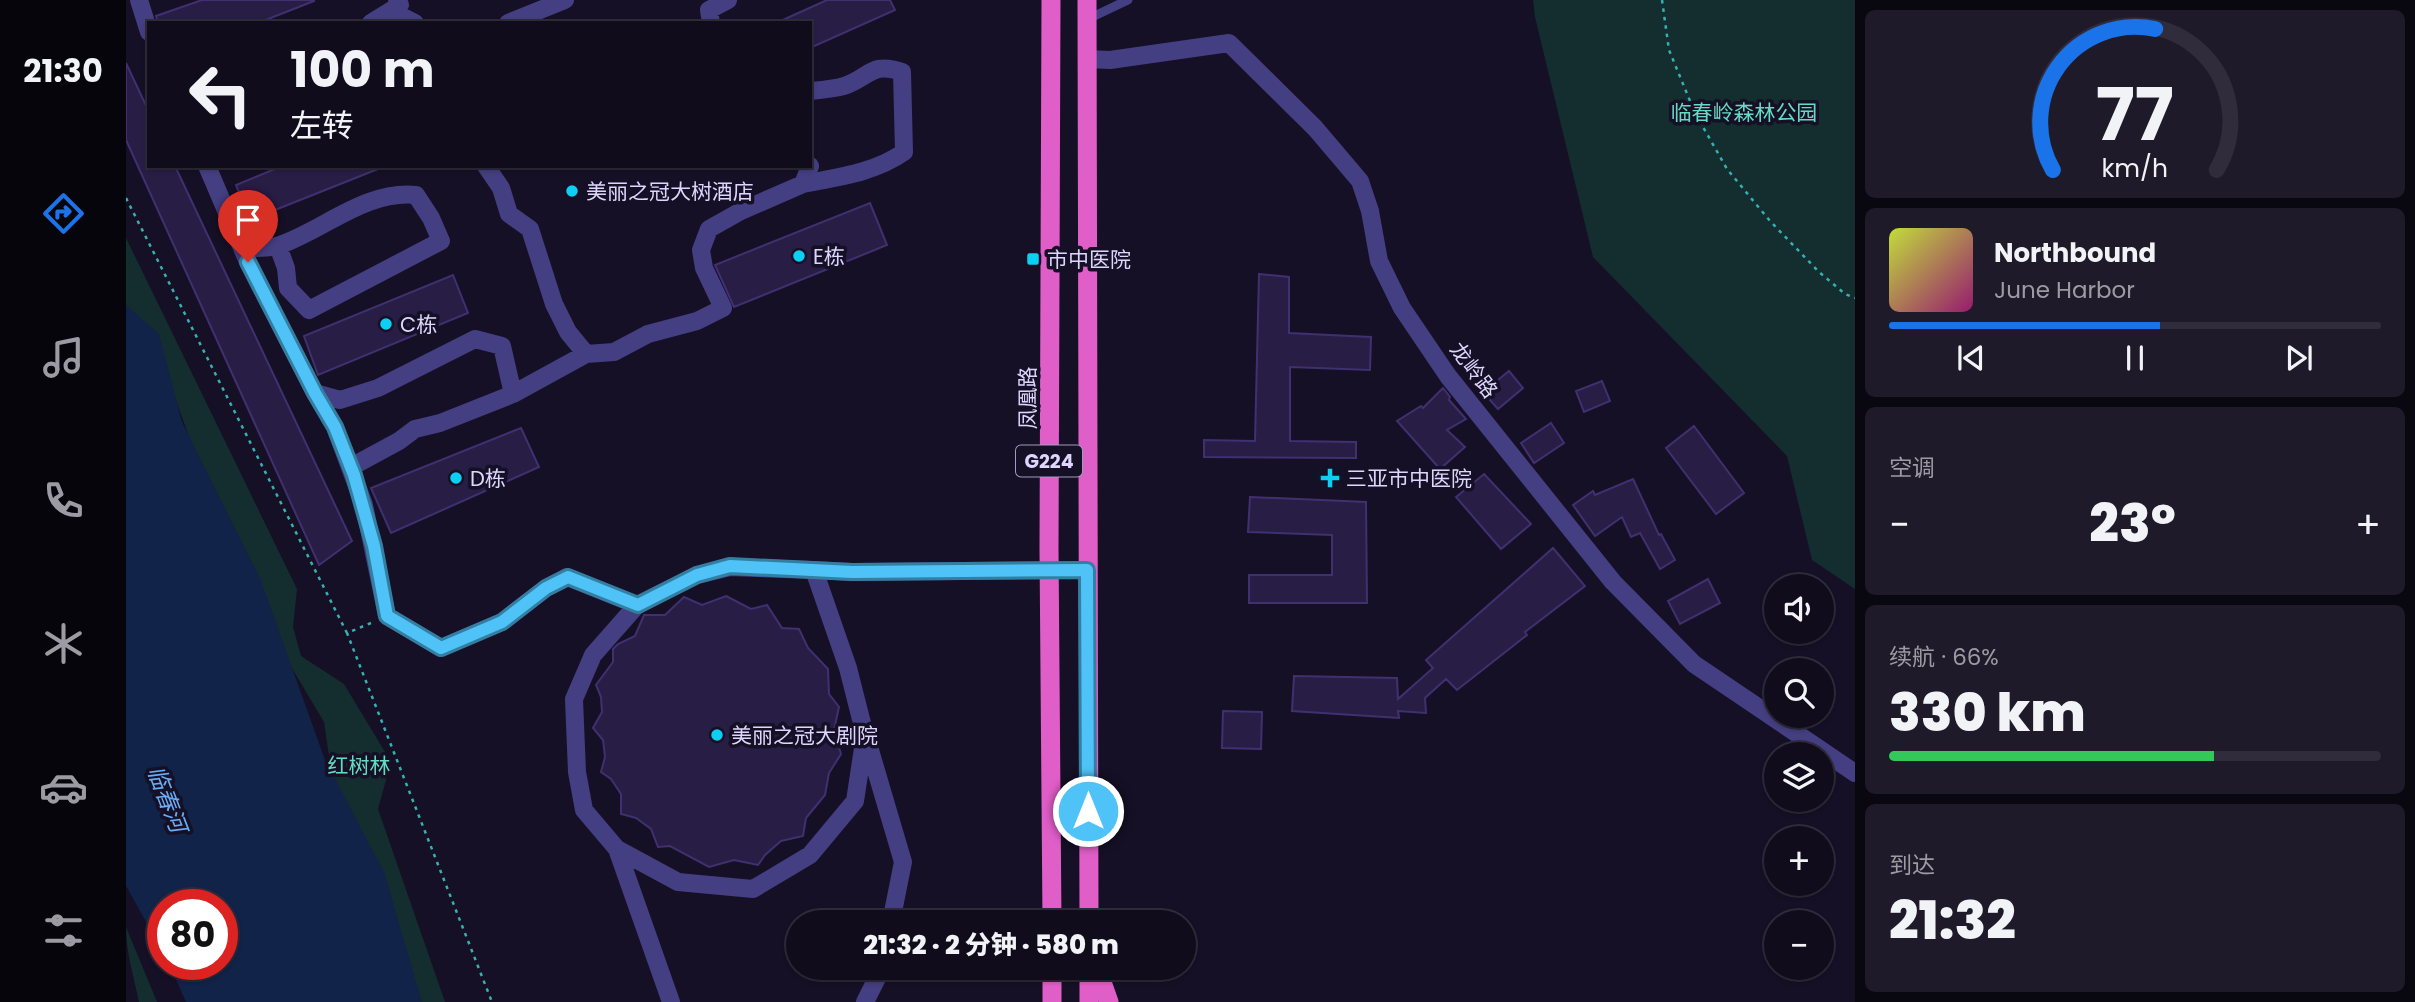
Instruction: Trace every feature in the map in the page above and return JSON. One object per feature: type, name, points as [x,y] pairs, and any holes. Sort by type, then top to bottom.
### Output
[{"type":"highway","name":"凤凰路","points":[[1051,0],[1049,571],[1052,910]]},
{"type":"highway","name":"G224","points":[[1087,10],[1089,910]]},
{"type":"highway","points":[[1051,999],[1052,980]]},
{"type":"highway","points":[[1089,980],[1089,1002]]},
{"type":"highway","points":[[1101,980],[1109,1002]]},
{"type":"street","points":[[139,0],[147,26]]},
{"type":"street","points":[[514,21],[565,0]]},
{"type":"street","points":[[711,21],[709,10],[728,0]]},
{"type":"street","points":[[374,21],[394,5],[413,21]]},
{"type":"street","name":"龙岭路","points":[[1087,59],[1110,60],[1229,43],[1315,128],[1360,181],[1370,211],[1379,261],[1402,309],[1448,376],[1613,582],[1694,664],[1855,773]]},
{"type":"street","points":[[351,467],[399,441],[415,429],[440,423],[513,394],[586,354],[614,352],[648,334],[697,321],[723,308],[704,268],[701,250],[709,229],[741,211],[803,184],[855,174],[892,160],[904,152],[902,72],[888,67],[867,72],[846,86],[812,91]]},
{"type":"street","points":[[209,168],[242,248],[335,427],[351,467],[369,525],[387,616],[441,648],[502,622],[546,588],[568,577],[638,605]]},
{"type":"street","points":[[487,168],[501,188],[509,214],[530,229],[554,304],[568,332],[586,354]]},
{"type":"street","points":[[803,184],[809,168]]},
{"type":"street","points":[[242,248],[278,246],[365,204],[404,194],[416,195],[431,218],[441,241],[309,310],[288,288],[286,268],[278,246]]},
{"type":"street","points":[[315,393],[340,400],[378,388],[475,340],[502,346],[513,394]]},
{"type":"street","points":[[671,1002],[617,849],[584,810],[578,772],[574,699],[593,655],[638,605],[697,575],[730,566],[814,570],[1087,570]]},
{"type":"street","points":[[814,570],[848,668],[903,862],[893,910]]},
{"type":"street","points":[[617,849],[678,882],[753,889],[810,855],[855,802],[865,734]]},
{"type":"street","points":[[865,1002],[876,980]]},
{"type":"lane","points":[[1087,10],[1128,0]]},
{"type":"path","points":[[1662,0],[1669,50],[1695,113],[1727,169],[1770,221],[1819,272],[1845,294],[1855,298]]},
{"type":"path","points":[[126,198],[347,633],[492,1002]]},
{"type":"path","points":[[347,633],[387,616]]},
{"type":"green space","name":"临春岭森林公园","points":[[1533,0],[1855,0],[1855,589],[1812,560],[1787,456],[1593,257]]},
{"type":"green space","name":"红树林","points":[[126,238],[297,589],[293,627],[301,656],[344,684],[391,762],[378,809],[445,1002],[417,1002],[335,797],[324,722],[265,623],[210,495],[155,342],[126,308]]},
{"type":"green space","points":[[126,927],[157,1002],[139,1002]]},
{"type":"water","name":"临春河","points":[[126,305],[159,334],[182,422],[260,578],[325,760],[384,872],[422,1002],[186,1002],[176,980],[238,980],[238,889],[147,889],[147,923],[126,886]]},
{"type":"building","points":[[202,0],[314,0],[263,21],[157,21],[156,16]]},
{"type":"building","points":[[827,0],[890,0],[895,10],[812,47],[812,21],[780,21]]},
{"type":"building","points":[[126,63],[147,108],[147,168],[176,168],[352,541],[319,565],[126,140]]},
{"type":"building","points":[[277,168],[380,168],[250,220],[236,185]]},
{"type":"building","name":"E栋","points":[[870,203],[887,245],[734,307],[715,265]]},
{"type":"building","points":[[1259,274],[1289,277],[1289,333],[1371,337],[1370,370],[1290,367],[1290,441],[1356,442],[1356,458],[1204,457],[1204,440],[1255,441]]},
{"type":"building","name":"C栋","points":[[453,275],[468,313],[318,375],[304,336]]},
{"type":"building","points":[[1509,371],[1523,388],[1498,409],[1483,392]]},
{"type":"building","points":[[1602,381],[1610,401],[1584,412],[1576,391]]},
{"type":"building","points":[[1443,388],[1450,397],[1449,400],[1466,419],[1447,430],[1465,447],[1440,469],[1397,421],[1421,406],[1423,408]]},
{"type":"building","points":[[1551,423],[1564,443],[1534,463],[1521,443]]},
{"type":"building","points":[[1694,426],[1744,493],[1716,514],[1666,448]]},
{"type":"building","name":"D栋","points":[[521,428],[539,467],[391,533],[371,488]]},
{"type":"building","points":[[1484,474],[1531,524],[1501,549],[1456,497]]},
{"type":"building","points":[[1633,479],[1659,535],[1661,534],[1675,560],[1660,569],[1640,533],[1631,537],[1622,517],[1595,536],[1573,505],[1593,491],[1595,495]]},
{"type":"building","points":[[1250,497],[1366,502],[1367,603],[1249,603],[1249,575],[1332,575],[1332,535],[1248,532]]},
{"type":"building","points":[[1553,548],[1585,586],[1525,632],[1527,635],[1457,690],[1446,679],[1425,698],[1426,713],[1398,711],[1399,718],[1292,711],[1294,676],[1397,678],[1398,699],[1433,668],[1426,660]]},
{"type":"building","points":[[1708,579],[1720,603],[1680,624],[1668,601]]},
{"type":"building","name":"美丽之冠大剧院","points":[[726,596],[751,609],[767,605],[782,628],[799,629],[808,648],[828,669],[829,694],[839,707],[834,730],[841,754],[829,773],[825,795],[806,818],[803,836],[781,841],[758,865],[734,860],[709,867],[670,846],[658,847],[651,829],[636,818],[621,814],[621,794],[611,779],[601,772],[605,757],[603,740],[593,728],[602,712],[601,697],[596,685],[613,662],[613,649],[635,636],[644,615],[665,615],[684,597],[702,605]]},
{"type":"building","points":[[1223,711],[1262,712],[1261,749],[1222,748]]},
{"type":"place","name":"美丽之冠大树酒店","points":[[572,191]]},
{"type":"place","name":"E栋","points":[[799,256]]},
{"type":"place","name":"市中医院","points":[[1033,259]]},
{"type":"place","name":"C栋","points":[[386,324]]},
{"type":"place","name":"D栋","points":[[456,478]]},
{"type":"place","name":"三亚市中医院","points":[[1330,478]]},
{"type":"place","name":"美丽之冠大剧院","points":[[717,735]]},
{"type":"route","points":[[248,262],[335,427],[354,475],[374,546],[387,616],[441,648],[502,622],[546,588],[568,577],[638,605],[697,575],[730,566],[852,572],[1087,570],[1088,811]]}]
